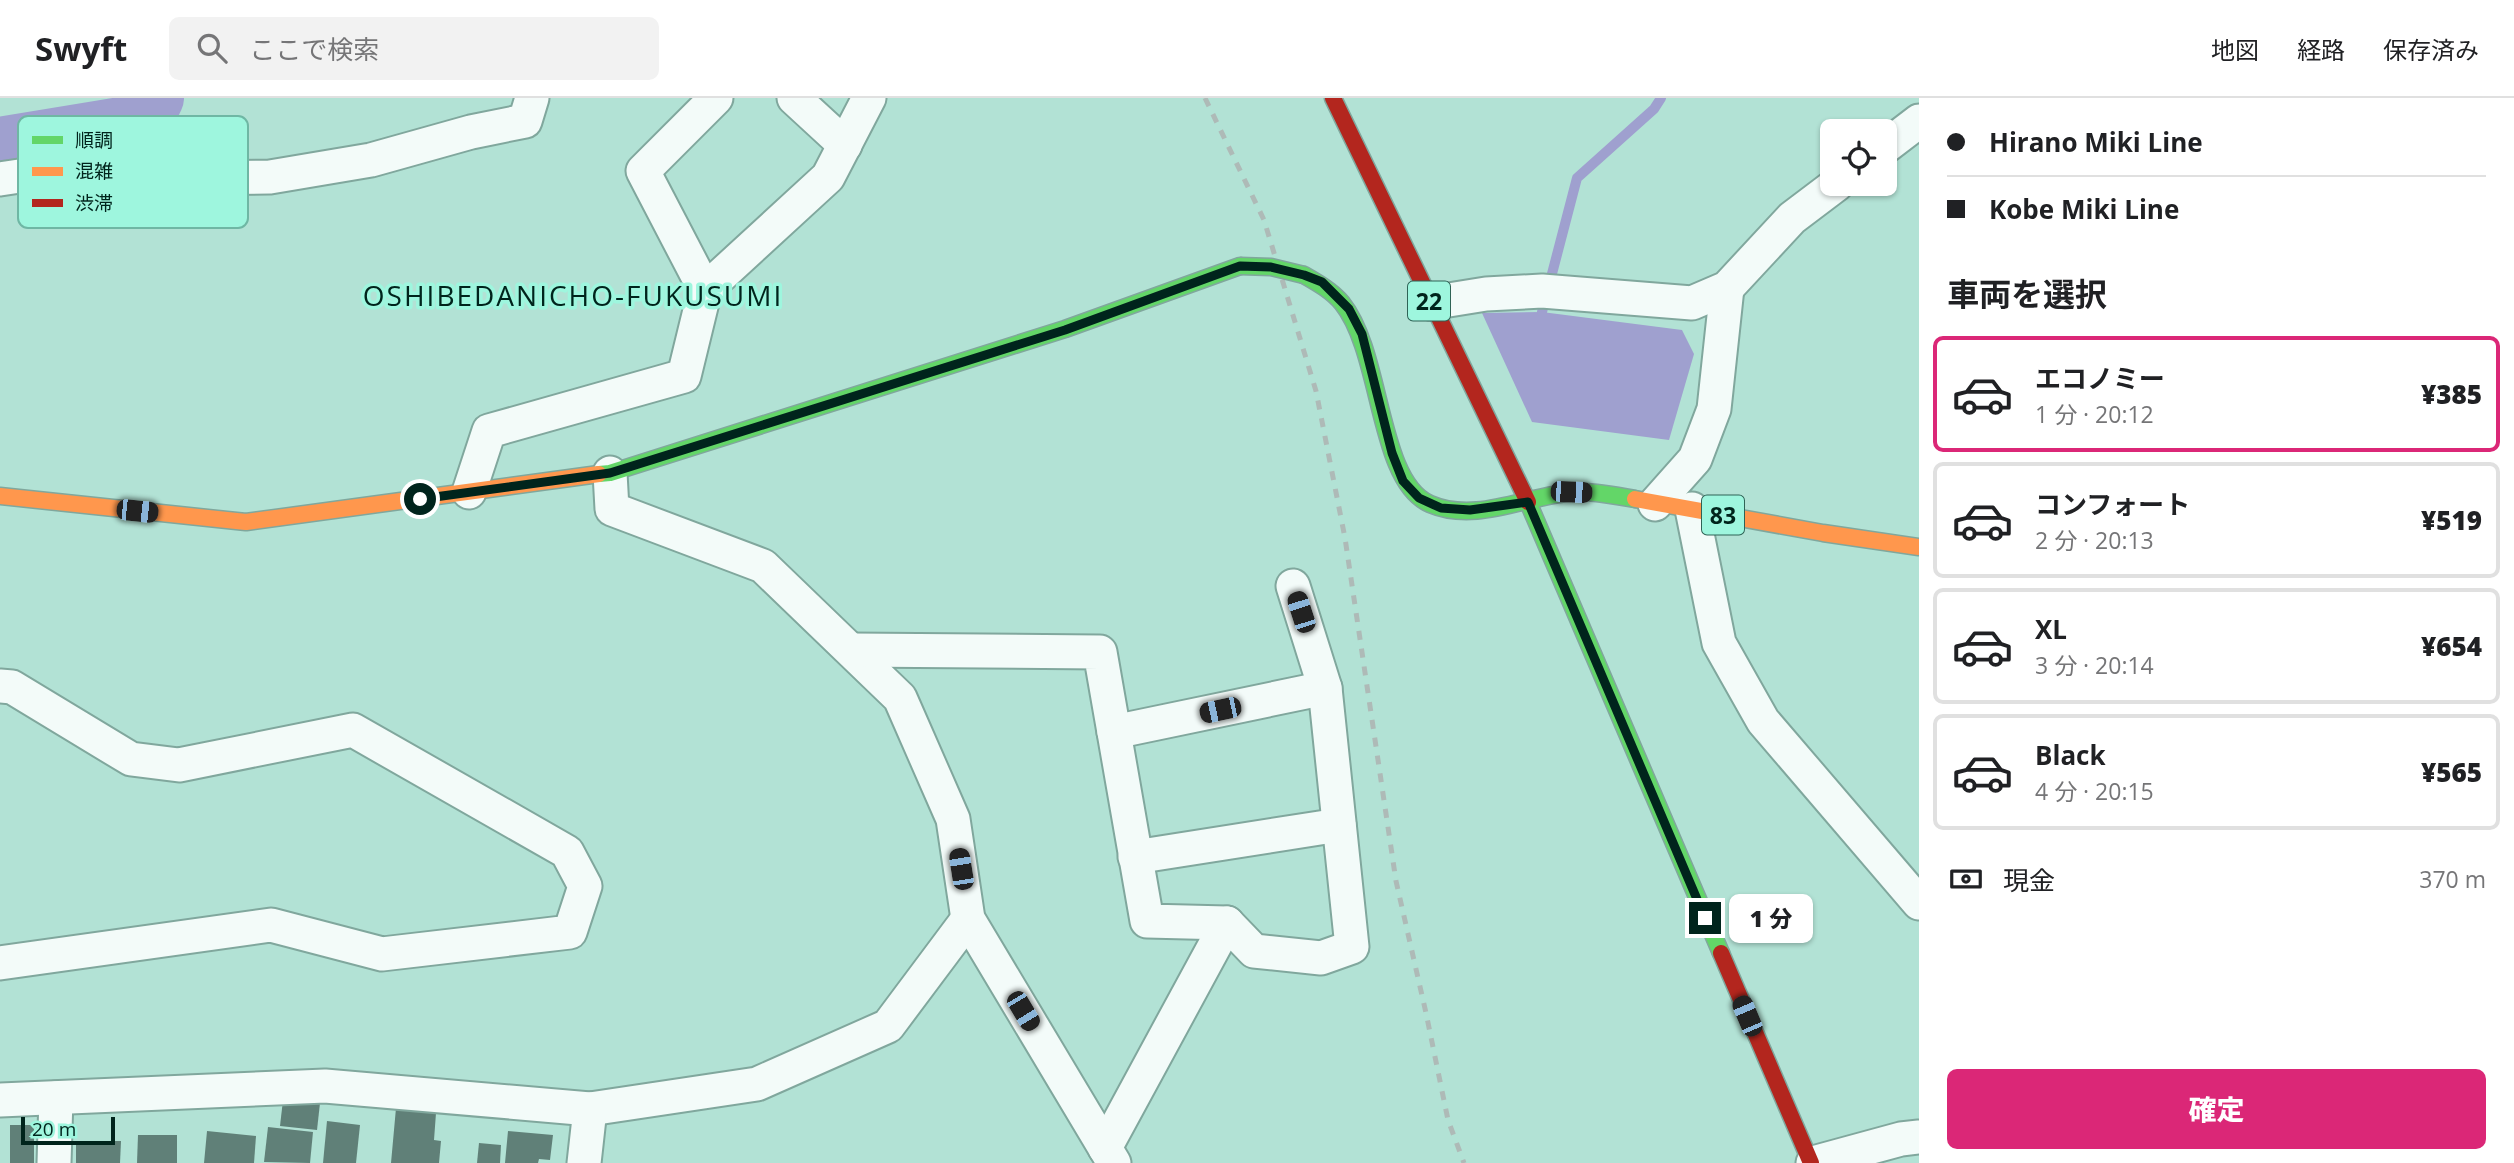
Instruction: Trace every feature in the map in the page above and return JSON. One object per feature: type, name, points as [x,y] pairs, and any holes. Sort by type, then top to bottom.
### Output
[{"type":"main road","name":"22","points":[[1333,98],[1528,502],[1812,1163]]},
{"type":"main road","name":"83","points":[[0,496],[246,522],[610,473],[1065,330],[1240,266],[1271,267],[1322,282],[1349,309],[1362,334],[1392,453],[1403,481],[1419,498],[1441,508],[1470,510],[1528,502],[1571,492],[1602,493],[1919,547]]},
{"type":"street","points":[[248,177],[270,177],[371,160],[471,132],[525,121],[532,98]]},
{"type":"street","points":[[705,290],[643,171],[716,98]]},
{"type":"street","points":[[794,98],[845,145]]},
{"type":"street","points":[[469,492],[489,431],[684,376],[705,290],[828,177],[869,98]]},
{"type":"street","points":[[1897,138],[1919,121]]},
{"type":"street","points":[[0,179],[18,177]]},
{"type":"street","points":[[1430,303],[1486,294],[1547,291],[1692,303],[1727,288],[1792,218],[1821,196]]},
{"type":"street","points":[[1655,504],[1695,459],[1714,409],[1727,288]]},
{"type":"street","points":[[610,473],[612,509],[763,566],[900,698],[953,819],[968,919],[1109,1156]]},
{"type":"street","points":[[1692,509],[1719,643],[1763,721],[1919,904]]},
{"type":"street","points":[[851,650],[1100,652],[1147,922],[1227,923],[1254,951],[1321,958],[1352,947],[1325,688],[1293,586]]},
{"type":"street","points":[[0,686],[12,687],[131,759],[179,765],[353,730],[567,852],[585,886],[570,932],[382,954],[271,925],[0,963]]},
{"type":"street","points":[[1114,732],[1325,688]]},
{"type":"street","points":[[1135,857],[1339,825]]},
{"type":"street","points":[[0,1100],[325,1086],[590,1109],[757,1084],[888,1026],[968,919]]},
{"type":"street","points":[[1109,1156],[1227,923]]},
{"type":"street","points":[[54,1163],[56,1098]]},
{"type":"street","points":[[584,1163],[590,1109]]},
{"type":"street","points":[[1812,1163],[1919,1137]]},
{"type":"water","points":[[1542,312],[1682,330],[1694,354],[1669,440],[1532,422],[1482,313]]},
{"type":"building","points":[[283,1100],[320,1103],[317,1130],[280,1126]]},
{"type":"building","points":[[396,1108],[436,1113],[434,1140],[441,1141],[439,1163],[391,1163]]},
{"type":"building","points":[[327,1121],[360,1125],[356,1163],[323,1163]]},
{"type":"building","points":[[10,1125],[34,1125],[34,1163],[10,1163]]},
{"type":"building","points":[[268,1127],[313,1132],[310,1163],[264,1162]]},
{"type":"building","points":[[207,1131],[256,1136],[254,1163],[204,1163]]},
{"type":"building","points":[[508,1131],[553,1135],[550,1160],[539,1159],[538,1163],[505,1163]]},
{"type":"building","points":[[138,1135],[177,1135],[177,1163],[137,1163]]},
{"type":"building","points":[[76,1141],[121,1141],[120,1163],[76,1163]]},
{"type":"building","points":[[479,1143],[501,1145],[500,1163],[477,1163]]},
{"type":"waterway","points":[[147,116],[156,98]]},
{"type":"waterway","points":[[1542,312],[1577,178],[1654,109],[1661,98]]},
{"type":"waterway","points":[[0,145],[18,142]]},
{"type":"railway","points":[[1205,98],[1264,220],[1316,391],[1345,538],[1396,881],[1448,1120],[1464,1163]]},
{"type":"traffic: fast","points":[[599,474],[610,473],[1065,329],[1240,266]]},
{"type":"traffic: fast","points":[[1240,266],[1271,267],[1304,275]]},
{"type":"traffic: fast","points":[[1304,275],[1338,299],[1355,325],[1366,353],[1390,444],[1400,470],[1413,491],[1430,504],[1447,509],[1481,510],[1575,492],[1635,499]]},
{"type":"traffic: fast","points":[[1528,502],[1721,953]]},
{"type":"traffic: slow","points":[[0,496],[246,522],[599,474]]},
{"type":"traffic: slow","points":[[1635,499],[1823,533],[1919,547]]},
{"type":"traffic: jam","points":[[1333,98],[1528,502]]},
{"type":"traffic: jam","points":[[1721,953],[1811,1163]]},
{"type":"district","name":"OSHIBEDANICHO-FUKUSUMI","points":[[573,295]]},
{"type":"route","points":[[420,499],[610,473],[1065,330],[1240,266],[1271,267],[1304,275],[1322,282],[1349,309],[1362,334],[1392,453],[1403,481],[1419,498],[1441,508],[1470,510],[1528,502],[1705,918]]}]
